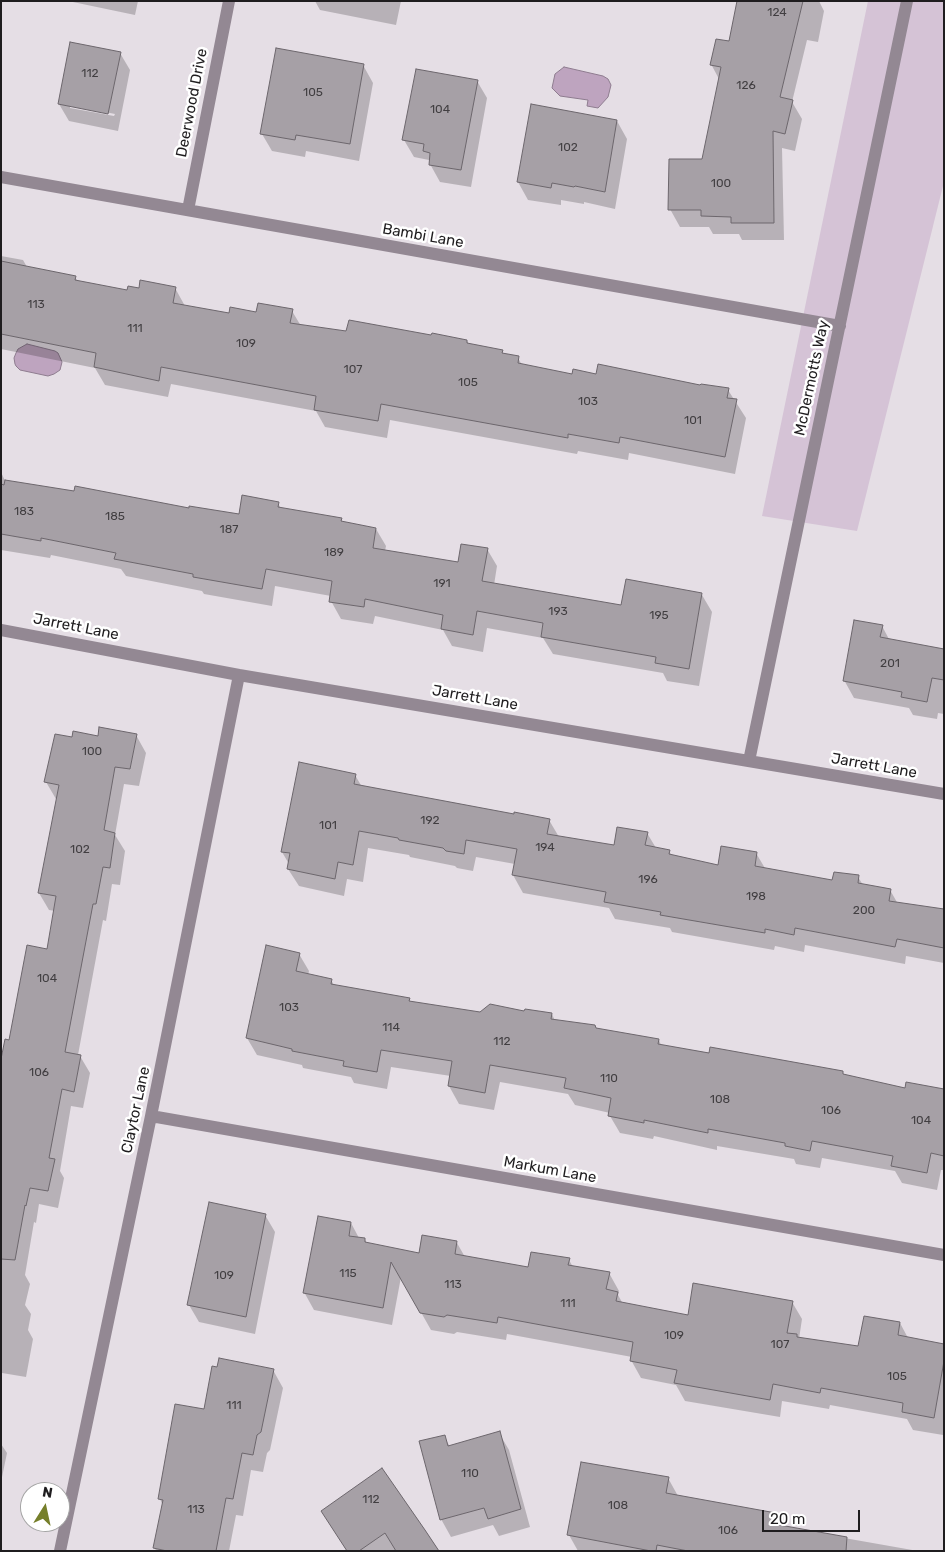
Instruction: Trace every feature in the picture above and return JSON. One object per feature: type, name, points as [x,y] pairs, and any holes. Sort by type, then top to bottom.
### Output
[{"type":"street","name":"Deerwood Drive","points":[[188,210],[229,1]]},
{"type":"street","name":"McDermotts Way","points":[[749,760],[907,1]]},
{"type":"street","name":"Bambi Lane","points":[[1,177],[840,326]]},
{"type":"street","name":"Jarrett Lane","points":[[1,630],[240,674],[944,794]]},
{"type":"street","name":"Claytor Lane","points":[[60,1551],[151,1116],[240,674]]},
{"type":"street","name":"Markum Lane","points":[[151,1116],[944,1255]]},
{"type":"shaded area","points":[[868,1],[944,1],[944,182],[857,531],[762,516]]},
{"type":"shaded area","points":[[564,67],[603,76],[608,79],[611,85],[608,97],[598,108],[587,106],[588,100],[560,96],[552,88],[555,74]]},
{"type":"shaded area","points":[[27,344],[58,353],[62,362],[60,370],[48,376],[20,370],[15,364],[14,358],[18,349]]},
{"type":"building","points":[[737,1],[803,1],[780,97],[793,100],[785,134],[773,131],[774,223],[731,223],[731,217],[701,216],[701,210],[668,210],[669,159],[702,159],[721,67],[710,65],[716,39],[729,41]]},
{"type":"building","points":[[70,42],[121,52],[108,114],[58,104]]},
{"type":"building","points":[[276,48],[364,64],[350,144],[296,135],[295,140],[260,134]]},
{"type":"building","points":[[416,69],[478,80],[461,170],[429,165],[430,153],[423,151],[424,144],[402,140]]},
{"type":"building","points":[[531,104],[617,120],[605,192],[552,183],[551,188],[517,182]]},
{"type":"building","points":[[1,261],[76,276],[75,280],[127,290],[128,286],[139,288],[140,280],[176,287],[173,303],[229,313],[230,307],[256,312],[258,303],[293,309],[290,323],[346,331],[349,320],[431,335],[432,333],[467,340],[467,343],[503,350],[502,353],[519,356],[518,363],[572,374],[573,369],[596,374],[598,364],[700,385],[729,388],[727,398],[737,399],[725,457],[620,437],[619,443],[568,434],[568,438],[381,404],[378,421],[314,410],[316,396],[161,367],[159,381],[94,367],[96,353],[1,334]]},
{"type":"building","points":[[5,480],[74,491],[75,486],[189,508],[189,506],[239,514],[242,495],[279,502],[278,507],[342,518],[341,521],[376,528],[373,548],[458,562],[461,544],[488,548],[482,581],[621,605],[626,579],[702,593],[689,669],[655,663],[656,657],[541,637],[543,623],[477,611],[473,635],[441,629],[443,615],[365,599],[364,607],[329,602],[332,581],[266,569],[262,589],[193,577],[193,574],[114,559],[116,553],[41,538],[41,541],[1,534],[1,484],[4,485]]},
{"type":"building","points":[[854,620],[883,625],[880,637],[944,649],[944,680],[932,678],[927,702],[901,697],[902,692],[843,681]]},
{"type":"building","points":[[99,727],[137,734],[130,769],[115,767],[104,830],[115,833],[110,868],[103,867],[96,904],[93,904],[65,1052],[81,1055],[74,1092],[62,1089],[49,1158],[55,1159],[48,1191],[30,1188],[15,1260],[1,1259],[1,1059],[5,1039],[9,1040],[27,945],[47,949],[56,896],[38,893],[59,785],[44,782],[55,734],[72,737],[73,731],[98,736]]},
{"type":"building","points":[[299,762],[356,774],[354,784],[550,819],[547,834],[614,845],[617,827],[648,832],[645,845],[670,850],[669,854],[718,865],[721,846],[757,852],[755,866],[832,880],[834,872],[859,875],[858,883],[891,889],[889,901],[944,909],[944,948],[897,939],[895,947],[795,928],[794,935],[765,929],[765,933],[660,915],[661,912],[604,902],[606,892],[512,875],[517,849],[466,840],[464,854],[399,840],[398,838],[359,831],[353,865],[338,862],[335,879],[287,869],[290,853],[281,852]]},
{"type":"building","points":[[266,945],[300,953],[296,971],[332,979],[331,984],[410,998],[409,1001],[480,1012],[490,1004],[524,1011],[525,1009],[552,1013],[551,1019],[595,1025],[596,1028],[659,1039],[658,1044],[709,1053],[710,1047],[843,1071],[843,1074],[905,1088],[906,1082],[944,1089],[944,1156],[931,1153],[927,1173],[891,1166],[893,1156],[812,1141],[810,1151],[785,1146],[785,1143],[708,1129],[708,1133],[644,1120],[644,1123],[608,1116],[611,1098],[564,1088],[566,1078],[490,1065],[485,1093],[448,1086],[452,1061],[381,1050],[377,1072],[343,1066],[344,1061],[292,1051],[292,1049],[246,1038]]},
{"type":"building","points":[[209,1202],[266,1214],[246,1317],[187,1305]]},
{"type":"building","points":[[318,1216],[351,1222],[349,1236],[365,1238],[365,1242],[419,1253],[422,1235],[457,1241],[455,1254],[528,1267],[531,1252],[570,1258],[568,1265],[610,1272],[606,1289],[618,1292],[616,1301],[688,1315],[693,1283],[793,1301],[787,1333],[797,1334],[797,1337],[858,1346],[864,1316],[900,1322],[898,1335],[944,1344],[944,1361],[934,1418],[902,1412],[903,1403],[821,1388],[820,1393],[773,1384],[770,1400],[674,1383],[677,1370],[630,1361],[633,1342],[498,1317],[497,1323],[420,1313],[391,1262],[383,1308],[303,1293]]},
{"type":"building","points":[[219,1358],[274,1369],[261,1432],[257,1435],[253,1455],[242,1453],[233,1499],[226,1498],[216,1551],[167,1551],[153,1548],[163,1500],[158,1499],[175,1404],[204,1409],[212,1366],[217,1367]]},
{"type":"building","points":[[500,1431],[521,1509],[488,1519],[484,1508],[440,1520],[419,1441],[445,1435],[448,1446]]},
{"type":"building","points":[[581,1462],[669,1477],[666,1493],[776,1513],[774,1524],[847,1537],[846,1551],[688,1551],[657,1545],[656,1551],[651,1551],[567,1535]]},
{"type":"building","points":[[382,1468],[439,1551],[396,1551],[385,1533],[359,1551],[347,1551],[321,1511]]}]
